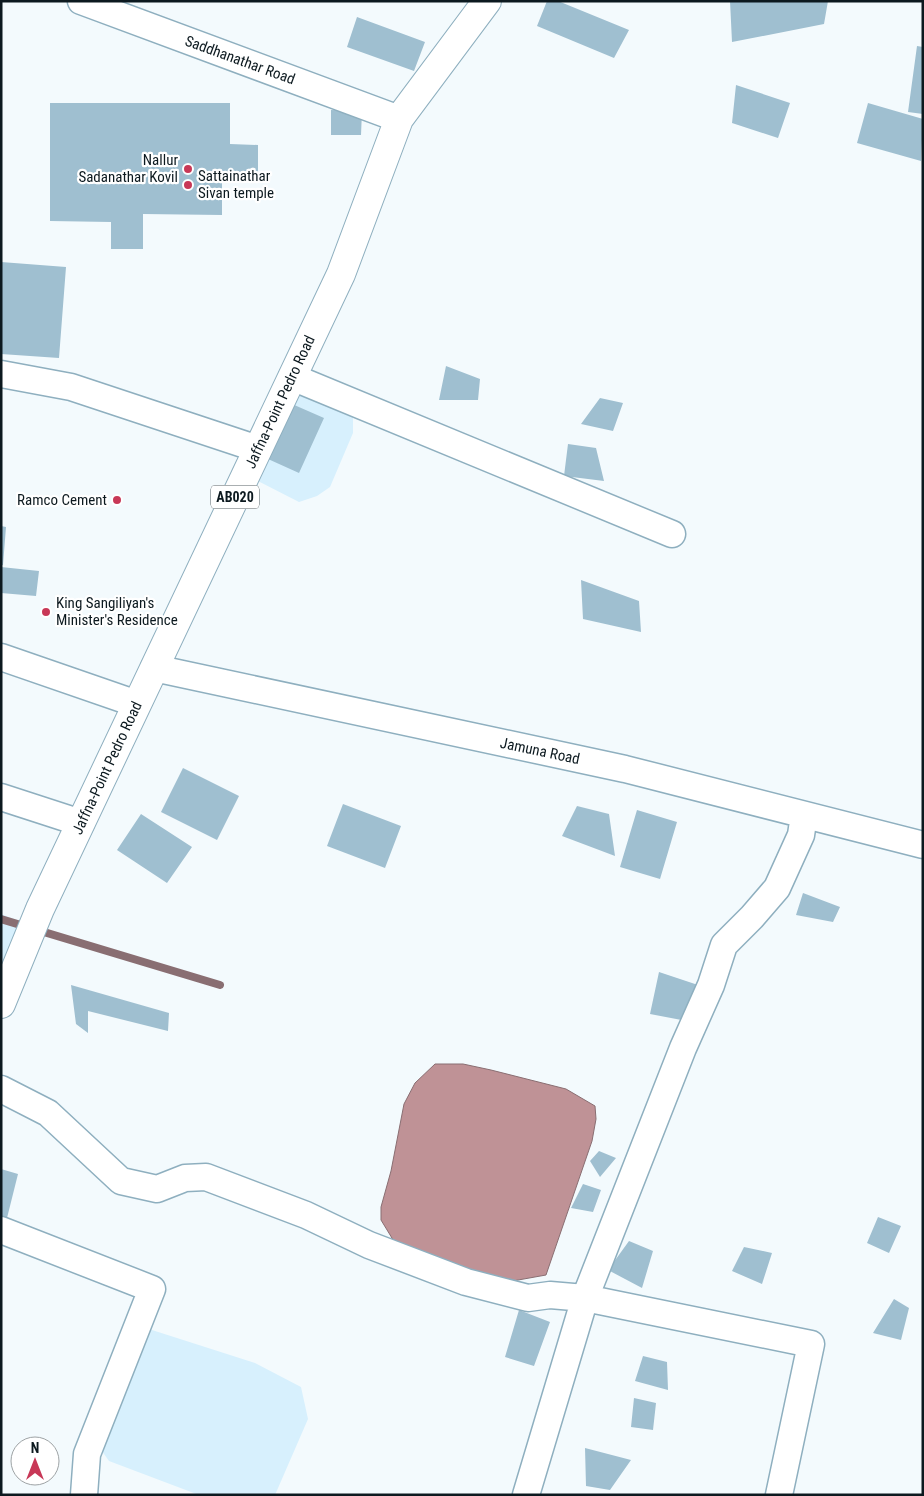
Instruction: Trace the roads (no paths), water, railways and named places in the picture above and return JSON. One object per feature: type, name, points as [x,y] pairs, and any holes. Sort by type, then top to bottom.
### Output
[{"type":"main road","name":"Jaffna-Point Pedro Road","points":[[1,1004],[40,909],[340,274],[399,119],[487,1]]},
{"type":"street","name":"Saddhanathar Road","points":[[81,1],[399,119]]},
{"type":"street","points":[[1,374],[70,387],[258,449]]},
{"type":"street","points":[[292,377],[672,534]]},
{"type":"street","points":[[1,657],[137,704]]},
{"type":"street","name":"Jamuna Road","points":[[154,668],[625,769],[923,845]]},
{"type":"street","points":[[1,797],[81,823]]},
{"type":"street","points":[[526,1495],[585,1298],[683,1048],[711,985],[724,945],[777,888],[801,835],[804,815]]},
{"type":"street","points":[[1,1089],[48,1112],[121,1181],[157,1189],[185,1178],[206,1177],[306,1215],[369,1245],[466,1282],[528,1298],[550,1295],[585,1298],[811,1344],[779,1495]]},
{"type":"street","points":[[1,1230],[152,1288],[87,1454],[84,1495]]},
{"type":"waterway","points":[[1,919],[220,985]]},
{"type":"place","name":"Nallur Sadanathar Kovil","points":[[188,169]]},
{"type":"place","name":"Sattainathar Sivan temple","points":[[188,185]]},
{"type":"place","name":"Ramco Cement","points":[[117,500]]},
{"type":"place","name":"King Sangiliyan's Minister's Residence","points":[[46,612]]}]
